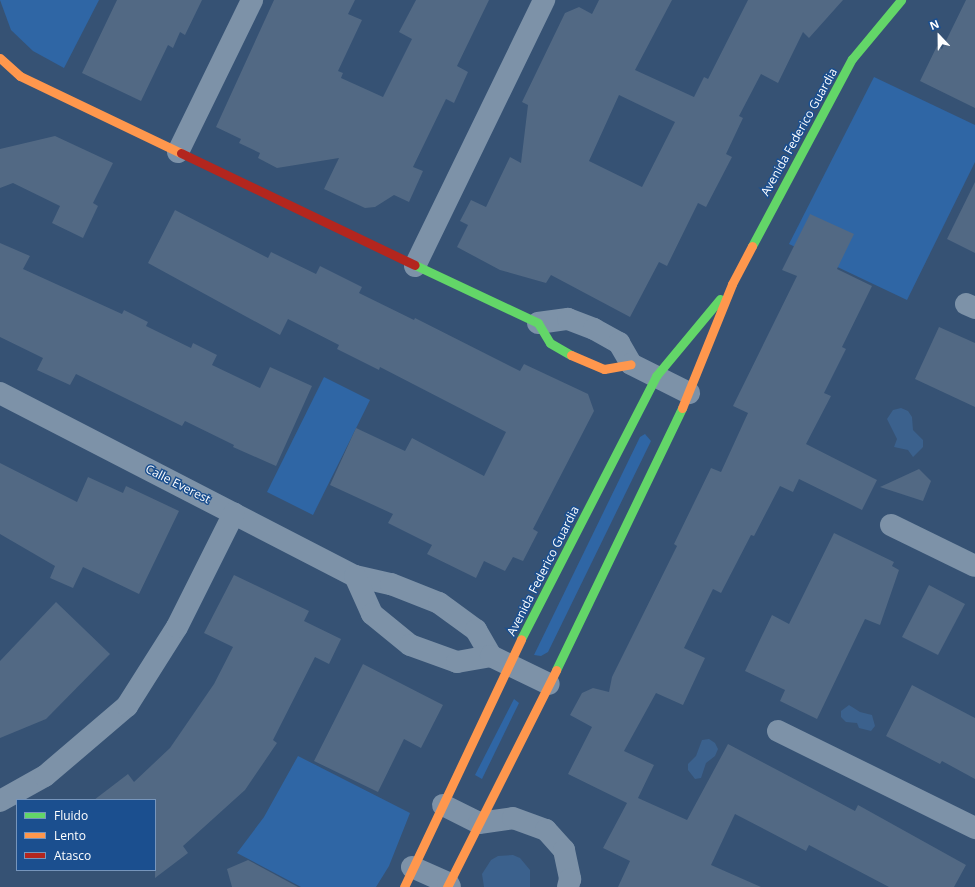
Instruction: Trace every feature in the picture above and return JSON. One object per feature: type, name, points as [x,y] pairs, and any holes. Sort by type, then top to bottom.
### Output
[{"type":"street","points":[[178,152],[252,0]]},
{"type":"street","points":[[415,266],[544,0]]},
{"type":"street","name":"Avenida Federico Guardia","points":[[448,886],[549,684],[689,392],[732,284],[852,59],[901,0]]},
{"type":"street","points":[[0,58],[20,76],[415,266],[538,323],[550,343],[576,358],[604,368],[631,364],[689,392]]},
{"type":"street","name":"Avenida Federico Guardia","points":[[404,887],[412,867],[443,804],[500,661],[656,376],[732,284]]},
{"type":"street","points":[[538,323],[568,318],[594,329],[619,343],[631,364]]},
{"type":"street","name":"Calle Everest","points":[[0,393],[234,512],[355,576],[391,584],[439,603],[476,630],[500,661]]},
{"type":"street","points":[[0,801],[45,776],[127,706],[177,627],[234,512]]},
{"type":"street","points":[[891,524],[975,566]]},
{"type":"street","points":[[355,576],[372,614],[410,645],[457,662],[500,661],[549,684]]},
{"type":"street","points":[[778,731],[975,828]]},
{"type":"street","points":[[443,804],[479,822],[513,818],[546,830],[564,850],[571,884]]},
{"type":"street","points":[[412,867],[448,886]]},
{"type":"shaded area","points":[[0,0],[99,0],[64,68],[33,51],[11,30]]},
{"type":"shaded area","points":[[874,77],[975,125],[975,162],[907,300],[789,244]]},
{"type":"shaded area","points":[[324,377],[370,400],[313,515],[267,492]]},
{"type":"shaded area","points":[[901,408],[908,411],[912,417],[913,430],[923,440],[923,447],[913,457],[908,450],[894,447],[897,439],[887,419],[893,410]]},
{"type":"shaded area","points":[[645,434],[651,441],[548,652],[541,656],[534,655],[640,437]]},
{"type":"shaded area","points":[[514,699],[519,703],[482,779],[475,775]]},
{"type":"shaded area","points":[[849,705],[860,712],[872,715],[875,726],[871,731],[859,728],[857,723],[846,722],[841,717],[841,711]]},
{"type":"shaded area","points":[[709,739],[715,743],[718,749],[715,756],[706,763],[701,778],[695,779],[688,770],[688,764],[696,756],[702,740]]},
{"type":"shaded area","points":[[298,756],[410,813],[389,866],[376,887],[301,887],[237,853],[264,817]]},
{"type":"shaded area","points":[[513,855],[520,858],[530,870],[530,887],[484,887],[482,874],[491,860],[498,856]]},
{"type":"building","points":[[117,0],[202,0],[185,35],[180,32],[173,48],[168,45],[141,101],[82,73]]},
{"type":"building","points":[[274,0],[355,0],[348,14],[362,20],[338,71],[343,73],[341,78],[383,97],[412,39],[399,32],[416,0],[489,0],[457,66],[468,72],[454,103],[446,99],[413,167],[423,171],[409,202],[394,195],[375,207],[365,208],[324,189],[339,158],[277,168],[258,158],[260,153],[239,143],[241,139],[216,127]]},
{"type":"building","points":[[599,0],[672,0],[635,70],[694,97],[704,77],[708,79],[748,0],[843,0],[809,38],[803,32],[778,83],[761,74],[739,116],[743,118],[726,154],[732,157],[706,207],[698,203],[667,266],[659,262],[630,317],[551,275],[546,283],[500,270],[457,247],[468,225],[460,221],[471,200],[486,207],[510,157],[521,163],[528,105],[522,102],[565,13],[579,7],[592,14]],"holes":[[[619,95],[675,122],[642,187],[589,161]]]},
{"type":"building","points":[[966,0],[975,0],[975,108],[920,81],[937,46],[942,49]]},
{"type":"building","points":[[55,136],[113,163],[93,203],[98,206],[83,238],[52,223],[60,206],[13,183],[0,188],[0,149]]},
{"type":"building","points":[[975,182],[975,253],[947,239]]},
{"type":"building","points":[[175,210],[268,258],[271,252],[316,274],[320,266],[362,287],[359,293],[414,320],[415,318],[520,371],[524,364],[588,394],[594,411],[533,529],[538,532],[523,561],[513,557],[505,571],[484,561],[476,578],[427,554],[432,545],[388,523],[393,514],[330,485],[356,428],[405,451],[412,438],[484,476],[506,432],[380,367],[379,370],[337,349],[339,345],[288,319],[280,335],[148,263]]},
{"type":"building","points":[[810,214],[854,234],[837,269],[872,286],[842,347],[846,349],[824,393],[831,396],[806,444],[877,480],[862,510],[799,479],[793,492],[780,486],[754,536],[751,535],[721,593],[713,589],[684,648],[705,658],[683,705],[656,693],[624,751],[654,765],[638,798],[687,820],[728,744],[855,811],[858,805],[966,865],[954,887],[889,887],[809,845],[806,851],[735,814],[711,865],[761,887],[618,887],[630,861],[603,848],[627,803],[568,774],[592,727],[570,715],[582,693],[593,688],[609,692],[612,677],[677,546],[674,544],[711,468],[721,472],[748,413],[733,406],[797,276],[782,270]]},
{"type":"building","points":[[0,243],[30,256],[23,269],[122,314],[124,310],[148,322],[146,326],[191,348],[193,343],[217,355],[212,365],[260,388],[270,367],[312,386],[276,466],[233,447],[234,445],[185,421],[182,426],[76,374],[70,385],[37,370],[43,358],[0,337]]},
{"type":"building","points":[[939,327],[975,343],[975,407],[915,379]]},
{"type":"building","points":[[0,463],[77,502],[88,477],[123,493],[126,486],[179,511],[139,594],[83,567],[73,588],[50,578],[55,566],[0,534]]},
{"type":"building","points":[[919,469],[931,481],[923,501],[880,487]]},
{"type":"building","points":[[834,533],[894,562],[892,566],[899,570],[880,625],[865,619],[817,719],[780,701],[785,690],[745,671],[772,615],[789,624]]},
{"type":"building","points":[[234,575],[309,611],[304,621],[341,639],[329,664],[315,657],[273,740],[277,743],[245,790],[183,846],[188,853],[155,878],[156,799],[95,799],[128,774],[134,782],[170,748],[214,684],[233,647],[204,633]]},
{"type":"building","points":[[929,585],[965,604],[938,655],[902,637]]},
{"type":"building","points":[[56,602],[110,654],[46,719],[0,738],[0,661]]},
{"type":"building","points":[[363,664],[443,705],[421,748],[404,739],[378,792],[314,761]]},
{"type":"building","points":[[912,685],[975,718],[975,779],[942,761],[940,764],[886,736]]},
{"type":"building","points":[[248,860],[298,887],[232,887],[227,869]]},
{"type":"traffic: fast","points":[[752,246],[852,59],[901,0]]},
{"type":"traffic: fast","points":[[415,265],[538,323],[550,343],[571,355]]},
{"type":"traffic: fast","points":[[521,639],[656,376],[720,299]]},
{"type":"traffic: fast","points":[[556,670],[682,408]]},
{"type":"traffic: slow","points":[[0,58],[20,76],[181,153]]},
{"type":"traffic: slow","points":[[682,408],[732,284],[752,246]]},
{"type":"traffic: slow","points":[[571,355],[604,369],[631,364]]},
{"type":"traffic: slow","points":[[404,887],[521,639]]},
{"type":"traffic: slow","points":[[447,887],[556,670]]},
{"type":"traffic: jam","points":[[181,153],[415,265]]}]
